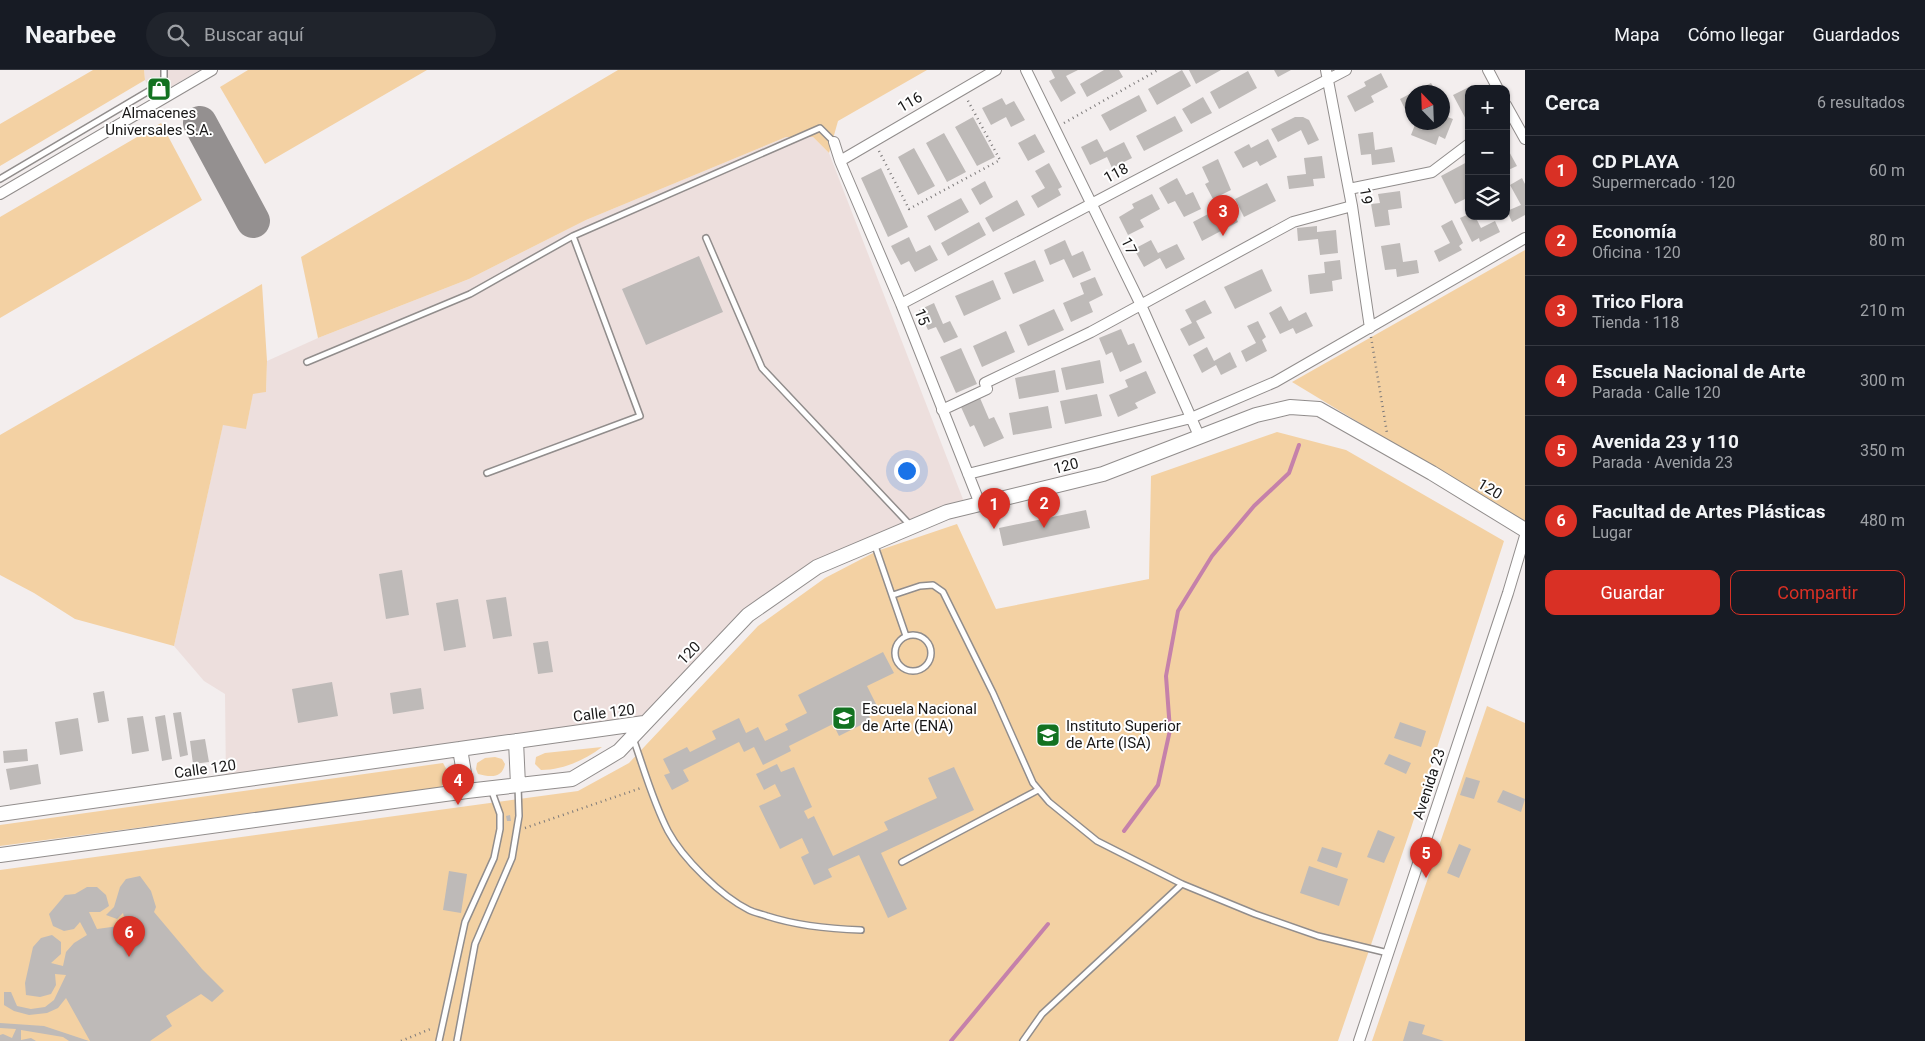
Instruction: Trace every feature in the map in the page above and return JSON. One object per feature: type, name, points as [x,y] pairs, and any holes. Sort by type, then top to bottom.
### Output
[{"type":"main road","name":"120","points":[[644,723],[748,615],[817,567],[947,512],[1103,474],[1256,415],[1290,407],[1319,409],[1525,530]]},
{"type":"main road","name":"Calle 120","points":[[0,855],[467,791],[572,779],[619,751],[644,723]]},
{"type":"main road","name":"Calle 120","points":[[1,811],[644,723]]},
{"type":"main road","points":[[516,741],[518,786]]},
{"type":"main road","points":[[460,749],[467,791]]},
{"type":"street","points":[[0,194],[212,70]]},
{"type":"street","name":"116","points":[[840,161],[996,70]]},
{"type":"street","name":"17","points":[[1026,70],[1141,305],[1200,438]]},
{"type":"street","name":"118","points":[[900,304],[1328,74],[1346,70]]},
{"type":"street","points":[[1488,70],[1496,85]]},
{"type":"street","name":"19","points":[[1328,74],[1352,206],[1370,328]]},
{"type":"street","points":[[1510,114],[1525,139]]},
{"type":"street","name":"15","points":[[834,142],[840,161],[900,304],[980,504]]},
{"type":"street","points":[[1349,188],[1432,172],[1465,147]]},
{"type":"street","points":[[942,410],[988,389],[985,383],[1141,305],[1293,222],[1352,206]]},
{"type":"street","name":"120","points":[[968,474],[1191,418],[1275,382],[1525,238]]},
{"type":"street","name":"Avenida 23","points":[[1359,1041],[1525,536]]},
{"type":"lane","points":[[0,179],[164,82],[164,70]]},
{"type":"lane","points":[[307,362],[470,294],[573,236],[820,128],[834,142]]},
{"type":"lane","points":[[487,473],[640,416],[573,236]]},
{"type":"lane","points":[[706,238],[762,368],[911,527]]},
{"type":"lane","points":[[873,543],[906,636]]},
{"type":"lane","points":[[892,595],[927,586],[933,586],[943,592],[993,693],[1033,783],[1049,802],[1097,841],[1182,884],[1255,914],[1318,936],[1389,953]]},
{"type":"lane","points":[[918,635],[928,643],[931,649],[930,661],[920,670],[909,671],[903,669],[896,660],[895,649],[901,639],[906,636],[918,635]]},
{"type":"lane","points":[[632,735],[668,832],[692,865],[722,891],[750,911],[782,921],[827,929],[862,930]]},
{"type":"lane","points":[[457,1041],[475,944],[512,858],[519,816],[518,786]]},
{"type":"lane","points":[[439,1041],[465,922],[494,858],[500,829],[500,814],[491,788]]},
{"type":"lane","points":[[902,862],[1038,790]]},
{"type":"lane","points":[[1023,1041],[1042,1014],[1182,884]]},
{"type":"path","points":[[1054,129],[1158,70]]},
{"type":"path","points":[[874,141],[909,209],[1000,160],[962,90]]},
{"type":"path","points":[[1370,328],[1390,449]]},
{"type":"path","points":[[517,830],[649,785]]},
{"type":"path","points":[[400,1041],[444,1024]]},
{"type":"shaded area","points":[[93,70],[144,70],[145,80],[0,166],[0,124]]},
{"type":"shaded area","name":"Almacenes Universales S.A.","points":[[144,70],[200,70],[154,97],[145,80]]},
{"type":"shaded area","points":[[248,70],[427,70],[265,164],[220,87]]},
{"type":"shaded area","points":[[618,70],[927,70],[838,121],[829,153],[813,137],[786,137],[586,220],[469,279],[318,338],[301,257]]},
{"type":"shaded area","points":[[161,123],[202,200],[0,318],[0,217]]},
{"type":"shaded area","points":[[786,137],[813,137],[829,153],[966,507],[817,567],[748,615],[644,723],[226,782],[225,694],[204,681],[174,646],[223,424],[246,428],[253,393],[266,392],[267,361],[318,338],[469,279],[586,220]]},
{"type":"shaded area","points":[[1525,250],[1525,523],[1292,382]]},
{"type":"shaded area","points":[[262,284],[267,361],[266,392],[253,394],[246,429],[223,425],[174,646],[75,619],[34,593],[0,575],[0,435]]},
{"type":"shaded area","name":"Instituto Superior de Arte (ISA)","points":[[1277,432],[1346,450],[1504,541],[1411,828],[1338,1041],[0,1041],[0,870],[578,791],[629,763],[758,626],[825,578],[877,551],[957,524],[996,609],[1149,579],[1151,476]]},
{"type":"shaded area","points":[[1487,706],[1525,723],[1525,1041],[1372,1041]]},
{"type":"shaded area","points":[[602,747],[581,760],[565,766],[541,770],[535,764],[536,757],[545,753]]},
{"type":"shaded area","points":[[495,757],[502,759],[505,764],[498,775],[478,774],[476,769],[477,763],[485,758]]},
{"type":"shaded area","points":[[443,763],[448,772],[448,780],[439,788],[0,846],[0,825]]},
{"type":"building","points":[[1051,70],[1078,70],[1066,76],[1076,93],[1061,102],[1049,81],[1055,78]]},
{"type":"building","points":[[1104,70],[1119,70],[1123,77],[1087,97],[1080,84]]},
{"type":"building","points":[[1182,70],[1191,86],[1157,105],[1148,89]]},
{"type":"building","points":[[1189,70],[1221,70],[1196,84]]},
{"type":"building","points":[[1274,70],[1291,70],[1278,77]]},
{"type":"building","points":[[1248,71],[1257,88],[1219,109],[1210,92]]},
{"type":"building","points":[[1381,73],[1388,87],[1371,96],[1374,102],[1355,112],[1347,96],[1366,86],[1364,82]]},
{"type":"building","points":[[1465,89],[1465,118],[1453,95]]},
{"type":"building","points":[[1139,95],[1147,111],[1110,131],[1101,115]]},
{"type":"building","points":[[1405,96],[1405,109],[1400,99]]},
{"type":"building","points":[[1203,97],[1212,113],[1191,124],[1182,109]]},
{"type":"building","points":[[1002,98],[1006,105],[1014,101],[1025,120],[1011,127],[1006,117],[991,125],[982,108]]},
{"type":"building","points":[[1175,116],[1183,131],[1144,151],[1136,136]]},
{"type":"building","points":[[973,117],[995,157],[977,166],[955,127]]},
{"type":"building","points":[[1295,117],[1303,117],[1309,120],[1319,140],[1308,145],[1301,130],[1278,142],[1271,129]]},
{"type":"building","points":[[1413,130],[1449,130],[1445,139],[1439,136],[1436,145],[1411,135]]},
{"type":"building","points":[[1373,132],[1375,150],[1392,147],[1395,162],[1372,165],[1371,154],[1361,155],[1358,134]]},
{"type":"building","points":[[944,133],[966,172],[947,182],[926,143]]},
{"type":"building","points":[[1035,134],[1045,152],[1028,161],[1018,143]]},
{"type":"building","points":[[1097,139],[1104,152],[1124,142],[1132,158],[1112,168],[1107,157],[1090,165],[1081,147]]},
{"type":"building","points":[[1268,139],[1277,157],[1260,166],[1257,161],[1243,168],[1234,152],[1249,144],[1251,148]]},
{"type":"building","points":[[914,148],[935,186],[918,195],[898,157]]},
{"type":"building","points":[[1510,153],[1517,166],[1510,169]]},
{"type":"building","points":[[1322,156],[1325,178],[1313,179],[1314,186],[1289,189],[1287,176],[1306,174],[1304,158]]},
{"type":"building","points":[[1218,159],[1231,190],[1213,199],[1205,184],[1209,182],[1202,167]]},
{"type":"building","points":[[1049,163],[1062,187],[1058,189],[1061,195],[1038,208],[1031,196],[1045,188],[1035,171]]},
{"type":"building","points":[[1465,163],[1465,199],[1455,204],[1441,176]]},
{"type":"building","points":[[881,168],[908,227],[888,237],[861,178]]},
{"type":"building","points":[[1177,178],[1186,195],[1193,192],[1201,209],[1184,217],[1175,201],[1168,204],[1159,188]]},
{"type":"building","points":[[1522,178],[1525,184],[1525,215],[1512,222],[1510,210],[1521,205],[1510,185]]},
{"type":"building","points":[[985,181],[993,197],[980,205],[971,189]]},
{"type":"building","points":[[1267,183],[1276,201],[1244,217],[1235,199]]},
{"type":"building","points":[[1400,191],[1402,208],[1388,210],[1390,225],[1375,227],[1371,204],[1380,203],[1378,194]]},
{"type":"building","points":[[1152,194],[1160,209],[1140,220],[1144,227],[1128,235],[1119,217],[1134,208],[1132,204]]},
{"type":"building","points":[[961,198],[969,212],[935,231],[927,216]]},
{"type":"building","points":[[1017,200],[1025,215],[993,232],[985,218]]},
{"type":"building","points":[[1229,203],[1238,222],[1202,241],[1193,222]]},
{"type":"building","points":[[1465,216],[1465,220],[1477,220],[1481,228],[1495,221],[1500,232],[1480,242],[1479,238],[1472,242],[1460,218]]},
{"type":"building","points":[[1452,220],[1463,243],[1459,246],[1462,250],[1439,262],[1434,251],[1450,243],[1441,226]]},
{"type":"building","points":[[979,222],[986,235],[948,256],[941,243]]},
{"type":"building","points":[[1317,226],[1317,232],[1336,230],[1338,253],[1320,255],[1318,239],[1298,241],[1297,228]]},
{"type":"building","points":[[909,237],[916,252],[930,245],[938,260],[915,272],[909,261],[901,265],[891,246]]},
{"type":"building","points":[[1065,240],[1072,256],[1083,251],[1091,270],[1073,278],[1064,259],[1050,265],[1044,250]]},
{"type":"building","points":[[1151,240],[1158,253],[1177,244],[1185,259],[1166,269],[1160,258],[1144,267],[1134,249]]},
{"type":"building","points":[[1400,243],[1403,262],[1417,260],[1419,273],[1397,277],[1396,269],[1385,270],[1381,246]]},
{"type":"building","points":[[699,256],[723,312],[646,345],[622,289]]},
{"type":"building","points":[[1035,260],[1044,281],[1013,294],[1004,273]]},
{"type":"building","points":[[1340,260],[1342,279],[1332,281],[1333,291],[1310,294],[1308,275],[1325,273],[1324,262]]},
{"type":"building","points":[[1262,269],[1272,291],[1235,309],[1224,287]]},
{"type":"building","points":[[1095,277],[1103,295],[1089,302],[1093,312],[1071,322],[1063,303],[1084,294],[1080,283]]},
{"type":"building","points":[[993,280],[1001,299],[964,316],[955,296]]},
{"type":"building","points":[[1205,300],[1212,313],[1196,321],[1205,338],[1189,346],[1180,329],[1192,323],[1185,310]]},
{"type":"building","points":[[934,303],[943,324],[950,321],[958,337],[944,343],[936,327],[928,330],[919,310]]},
{"type":"building","points":[[1281,306],[1289,321],[1306,312],[1313,326],[1296,334],[1293,328],[1280,334],[1269,313]]},
{"type":"building","points":[[1054,309],[1064,330],[1028,346],[1019,325]]},
{"type":"building","points":[[1258,321],[1266,337],[1262,340],[1267,351],[1246,362],[1241,351],[1256,343],[1247,326]]},
{"type":"building","points":[[1121,329],[1128,345],[1134,343],[1142,362],[1120,372],[1112,352],[1106,355],[1099,338]]},
{"type":"building","points":[[1006,331],[1015,352],[982,367],[973,346]]},
{"type":"building","points":[[1207,347],[1214,361],[1230,352],[1237,367],[1221,375],[1216,365],[1202,373],[1193,355]]},
{"type":"building","points":[[961,348],[977,384],[956,393],[940,357]]},
{"type":"building","points":[[1100,360],[1104,383],[1066,390],[1061,368]]},
{"type":"building","points":[[1055,370],[1059,392],[1019,399],[1015,378]]},
{"type":"building","points":[[1146,371],[1156,393],[1135,403],[1138,408],[1118,417],[1109,395],[1128,387],[1125,380]]},
{"type":"building","points":[[1097,394],[1102,416],[1065,424],[1060,401]]},
{"type":"building","points":[[980,398],[989,419],[994,417],[1004,438],[984,447],[974,425],[970,427],[961,407]]},
{"type":"building","points":[[1048,406],[1052,428],[1013,435],[1009,413]]},
{"type":"building","points":[[1086,510],[1090,528],[1003,546],[999,528]]},
{"type":"building","points":[[402,570],[409,615],[386,619],[379,574]]},
{"type":"building","points":[[506,597],[512,636],[493,639],[486,600]]},
{"type":"building","points":[[458,599],[466,647],[444,651],[436,603]]},
{"type":"building","points":[[548,641],[553,672],[538,674],[533,643]]},
{"type":"building","points":[[883,652],[894,673],[867,686],[879,710],[869,716],[871,720],[839,736],[833,724],[789,746],[791,751],[763,765],[754,747],[744,752],[739,742],[683,770],[689,781],[672,790],[664,775],[670,773],[663,759],[687,747],[690,752],[716,739],[712,731],[739,718],[746,733],[758,727],[765,741],[788,730],[785,724],[807,713],[798,695]]},
{"type":"building","points":[[332,682],[338,716],[298,723],[292,689]]},
{"type":"building","points":[[421,688],[424,709],[393,714],[390,693]]},
{"type":"building","points":[[104,691],[109,721],[98,723],[93,693]]},
{"type":"building","points":[[181,712],[188,755],[180,757],[173,713]]},
{"type":"building","points":[[165,715],[172,759],[162,761],[155,717]]},
{"type":"building","points":[[143,716],[149,751],[132,754],[127,718]]},
{"type":"building","points":[[78,718],[83,751],[60,755],[55,722]]},
{"type":"building","points":[[1400,722],[1426,731],[1421,747],[1394,738]]},
{"type":"building","points":[[205,739],[209,762],[193,764],[190,741]]},
{"type":"building","points":[[27,749],[28,761],[4,763],[3,751]]},
{"type":"building","points":[[1389,754],[1411,763],[1406,774],[1384,764]]},
{"type":"building","points":[[38,764],[41,784],[10,790],[6,769]]},
{"type":"building","points":[[777,764],[781,772],[794,767],[812,807],[804,811],[808,819],[814,816],[833,856],[888,830],[884,822],[937,798],[928,778],[954,767],[974,810],[881,853],[907,909],[888,918],[859,855],[828,869],[832,877],[814,885],[801,857],[809,853],[802,838],[780,849],[759,806],[781,796],[775,784],[764,790],[756,774]]},
{"type":"building","points":[[1466,777],[1480,781],[1474,799],[1460,795]]},
{"type":"building","points":[[1503,790],[1525,799],[1521,812],[1497,802]]},
{"type":"building","points":[[510,815],[511,821],[507,821],[506,816]]},
{"type":"building","points":[[1378,830],[1395,837],[1384,863],[1367,857]]},
{"type":"building","points":[[1459,844],[1471,849],[1459,878],[1447,873]]},
{"type":"building","points":[[1322,847],[1342,853],[1337,868],[1317,861]]},
{"type":"building","points":[[1309,866],[1348,879],[1339,906],[1300,893]]},
{"type":"building","points":[[449,871],[467,874],[461,913],[443,910]]},
{"type":"building","points":[[140,876],[151,891],[156,907],[154,912],[202,969],[224,991],[212,1002],[201,994],[166,1016],[172,1026],[150,1041],[90,1041],[66,998],[58,1008],[47,1013],[29,1015],[14,1011],[4,1005],[4,992],[11,992],[17,1006],[31,1009],[45,1007],[54,1000],[66,975],[55,974],[56,985],[51,994],[40,997],[26,995],[25,983],[33,947],[41,938],[52,935],[61,942],[61,954],[51,963],[63,966],[66,952],[74,943],[87,935],[80,922],[74,929],[64,931],[53,926],[49,914],[65,895],[75,894],[87,887],[97,887],[106,895],[109,906],[100,912],[89,912],[97,929],[126,925],[123,913],[117,919],[106,915],[114,907],[120,887],[126,879]]},
{"type":"building","points":[[1409,1021],[1425,1025],[1422,1034],[1444,1041],[1403,1041]]},
{"type":"building","points":[[0,1023],[44,1026],[89,1041],[69,1041],[63,1037],[21,1030],[21,1040],[31,1038],[36,1041],[0,1041],[0,1035],[3,1034],[12,1038],[16,1029],[0,1028]]},
{"type":"waterway","points":[[1124,831],[1158,785],[1170,730],[1166,676],[1178,611],[1212,556],[1254,506],[1289,473],[1299,445]]},
{"type":"waterway","points":[[951,1041],[1048,924]]},
{"type":"taxiway","points":[[200,123],[253,221]]},
{"type":"place","name":"Almacenes Universales S.A.","points":[[159,89]]},
{"type":"place","name":"Trico Flora","points":[[1223,236]]},
{"type":"place","name":"Economía","points":[[1044,528]]},
{"type":"place","name":"CD PLAYA","points":[[994,529]]},
{"type":"place","name":"Escuela Nacional de Arte (ENA)","points":[[844,718]]},
{"type":"place","name":"Instituto Superior de Arte (ISA)","points":[[1048,735]]},
{"type":"place","name":"Escuela Nacional de Arte","points":[[458,805]]},
{"type":"place","name":"Avenida 23 y 110","points":[[1426,878]]},
{"type":"place","name":"Facultad de Artes Plásticas","points":[[129,957]]}]
